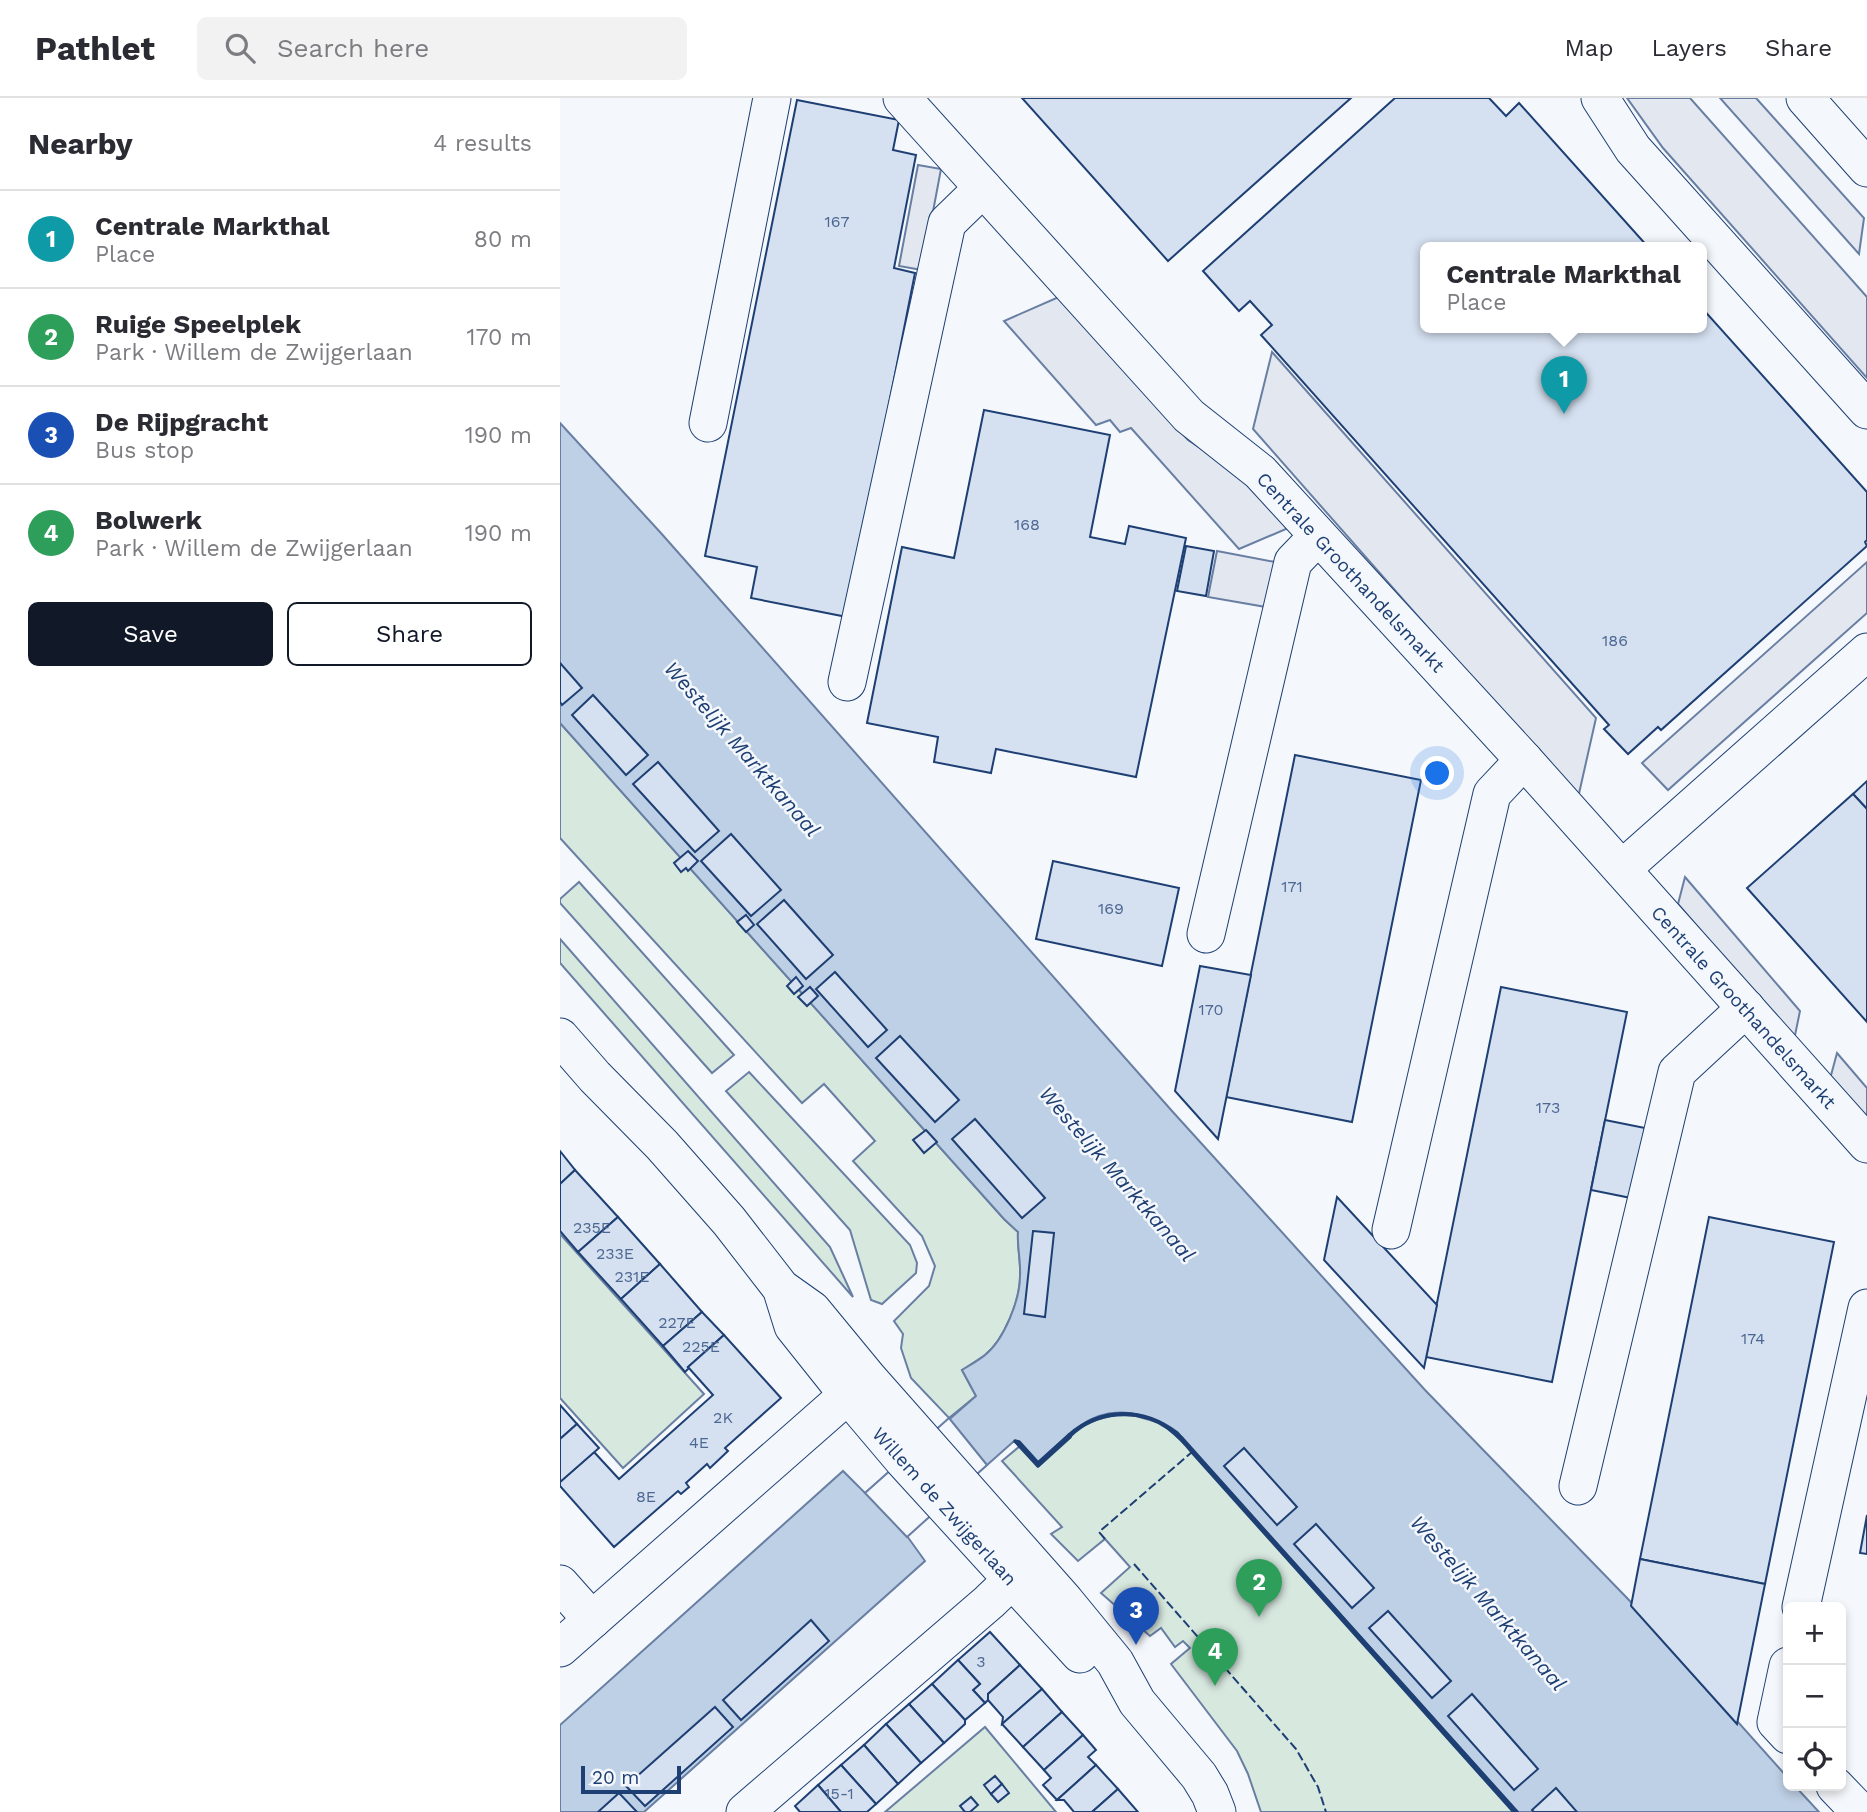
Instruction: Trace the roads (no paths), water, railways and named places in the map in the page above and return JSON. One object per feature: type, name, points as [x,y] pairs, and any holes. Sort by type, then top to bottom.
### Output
[{"type":"street","points":[[708,423],[772,98]]},
{"type":"street","name":"Centrale Groothandelsmarkt","points":[[902,98],[1189,416],[1260,472],[1524,760],[1867,1144]]},
{"type":"street","points":[[1600,98],[1633,149],[1867,410]]},
{"type":"street","points":[[1805,98],[1867,167]]},
{"type":"street","points":[[847,682],[947,223],[983,188]]},
{"type":"street","points":[[1206,934],[1293,562],[1318,536]]},
{"type":"street","points":[[1622,869],[1867,652]]},
{"type":"street","points":[[1391,1230],[1492,794],[1524,760]]},
{"type":"street","points":[[1578,1486],[1677,1072],[1746,1008]]},
{"type":"street","name":"Willem de Zwijgerlaan","points":[[560,1037],[730,1221],[781,1288],[793,1326],[858,1386],[1021,1572],[1115,1662],[1137,1702],[1194,1769],[1210,1794],[1217,1812]]},
{"type":"street","points":[[1802,1602],[1867,1308]]},
{"type":"street","points":[[560,1648],[858,1386]]},
{"type":"street","points":[[745,1812],[1021,1572]]},
{"type":"street","points":[[560,1584],[592,1620]]},
{"type":"street","points":[[1783,1689],[1776,1722],[1783,1730]]},
{"type":"street","points":[[1840,1791],[1860,1812]]},
{"type":"water","name":"Westelijk Marktkanaal","points":[[560,423],[660,532],[1172,1111],[1425,1390],[1628,1599],[1783,1772],[1783,1791],[1800,1791],[1819,1812],[1517,1812],[1182,1437],[1145,1417],[1119,1413],[1106,1414],[1080,1426],[1038,1463],[1019,1442],[1013,1442],[907,1536],[925,1561],[644,1812],[560,1812],[560,1725],[843,1471],[865,1493],[976,1396],[962,1370],[985,1355],[1004,1330],[1017,1296],[1020,1271],[1018,1232],[560,723]]},
{"type":"place","name":"Centrale Markthal","points":[[1564,414]]},
{"type":"place","name":"Ruige Speelplek","points":[[1259,1617]]},
{"type":"place","name":"De Rijpgracht","points":[[1136,1645]]},
{"type":"place","name":"Bolwerk","points":[[1215,1686]]}]
